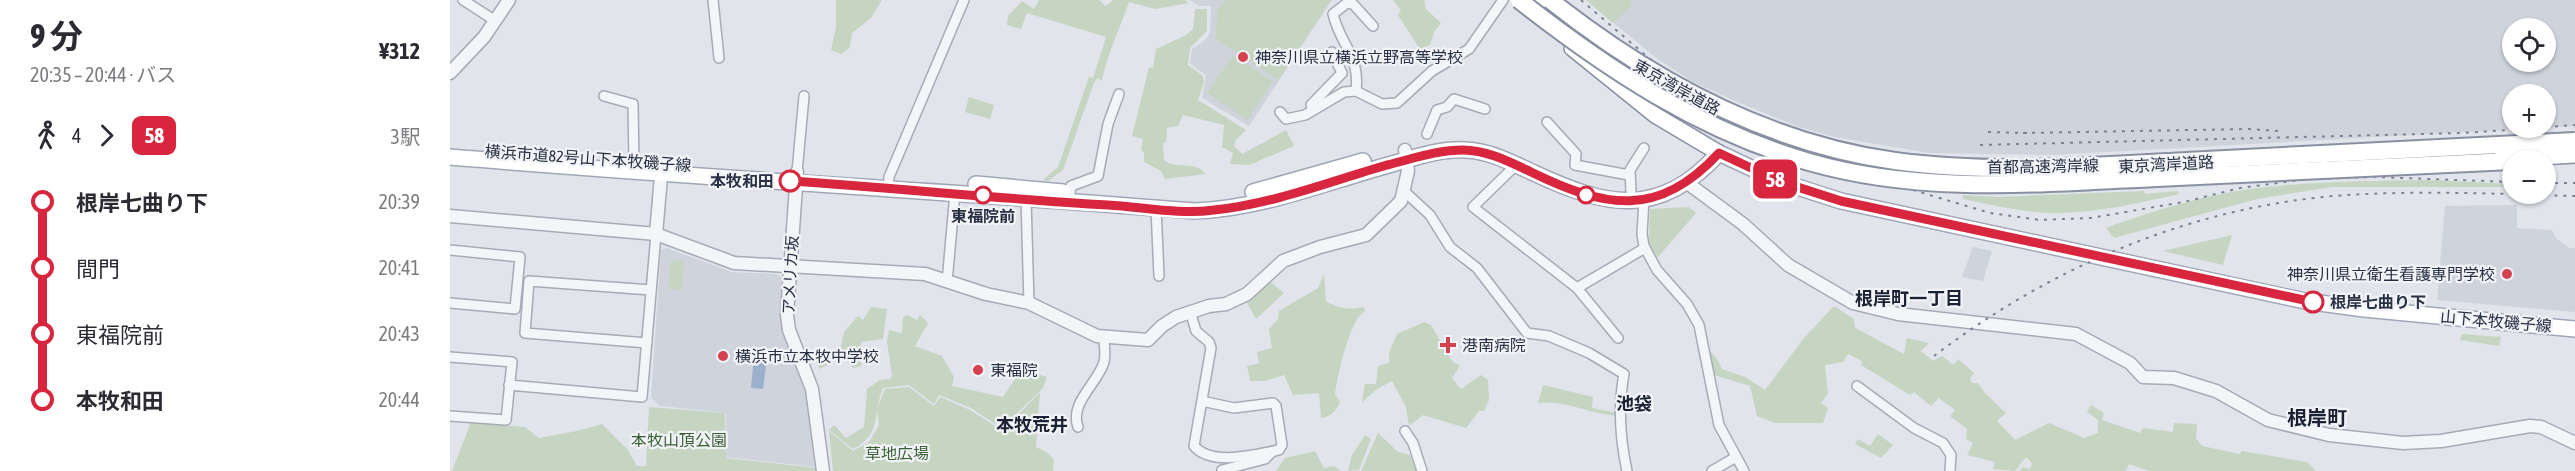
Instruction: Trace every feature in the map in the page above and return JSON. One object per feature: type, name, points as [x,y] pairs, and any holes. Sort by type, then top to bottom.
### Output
[{"type":"highway","name":"首都高速湾岸線","points":[[1517,0],[1601,63],[1689,115],[1764,147],[1808,162],[1873,176],[1947,185],[2008,185],[2502,161]]},
{"type":"highway","name":"首都高速湾岸線","points":[[1548,0],[1631,60],[1725,111],[1801,139],[1894,161],[1983,167],[2074,166],[2575,143]]},
{"type":"main road","name":"東京湾岸道路","points":[[1517,0],[1619,88],[1655,115],[1719,153]]},
{"type":"main road","name":"東京湾岸道路","points":[[1524,0],[1605,64],[1642,88],[1704,120],[1766,146],[1808,160],[1838,168],[1915,180],[2059,181],[2575,155]]},
{"type":"main road","name":"東京湾岸道路","points":[[1537,0],[1686,127],[1699,143]]},
{"type":"main road","points":[[888,182],[1028,190],[1070,198],[1195,211],[1234,207],[1457,140],[1481,143],[1516,154],[1593,189],[1637,196]]},
{"type":"main road","name":"横浜市道82号山下本牧磯子線","points":[[450,148],[634,163],[662,170]]},
{"type":"main road","points":[[1070,198],[1211,201],[1406,155],[1466,150],[1516,165],[1587,196],[1611,201],[1670,192],[1702,170],[1719,153]]},
{"type":"main road","name":"山下本牧磯子線","points":[[1719,153],[1779,181],[1841,201],[2263,293],[2364,309],[2575,329]]},
{"type":"main road","name":"横浜市道82号山下本牧磯子線","points":[[450,157],[888,182]]},
{"type":"main road","points":[[888,182],[955,193],[1028,190]]},
{"type":"street","points":[[463,0],[494,20]]},
{"type":"street","points":[[450,73],[484,37],[509,0]]},
{"type":"street","points":[[713,0],[719,58]]},
{"type":"street","points":[[888,182],[964,0]]},
{"type":"street","points":[[1280,112],[1286,119],[1298,117],[1330,98],[1344,92],[1356,91],[1382,104],[1397,103],[1432,71],[1469,49],[1503,0]]},
{"type":"street","points":[[1356,91],[1358,75],[1355,59],[1338,36],[1333,14],[1347,3],[1353,4],[1373,26]]},
{"type":"street","points":[[1298,117],[1342,74],[1332,52]]},
{"type":"street","points":[[1070,198],[1071,186],[1098,176],[1108,124],[1119,94]]},
{"type":"street","points":[[604,96],[633,104],[634,163]]},
{"type":"street","points":[[797,176],[804,96]]},
{"type":"street","points":[[1427,134],[1437,110],[1447,108],[1454,99],[1485,109]]},
{"type":"street","points":[[1547,122],[1576,154],[1575,165],[1629,176]]},
{"type":"street","points":[[1644,148],[1630,170],[1629,176],[1637,196],[1645,248],[1657,270],[1687,304],[1699,325],[1719,425],[1744,471]]},
{"type":"street","points":[[450,216],[656,234],[734,263],[925,274],[1029,303],[1062,317],[1082,330],[1104,338],[1148,340],[1162,326],[1190,311],[1226,304],[1247,294],[1283,261],[1301,253],[1366,235],[1401,201],[1404,192],[1406,155]]},
{"type":"street","points":[[1516,165],[1473,207],[1577,288],[1618,339]]},
{"type":"street","points":[[509,385],[642,397],[662,170]]},
{"type":"street","name":"アメリカ坂","points":[[797,176],[789,266],[789,330],[812,389],[823,471]]},
{"type":"street","points":[[1686,182],[1743,224],[1788,265],[1860,306],[1898,314],[2076,334],[2130,363],[2143,376],[2174,378],[2216,391],[2268,420],[2329,435],[2403,443],[2441,441],[2530,426],[2541,427],[2575,443]]},
{"type":"street","points":[[1028,190],[1029,303]]},
{"type":"street","points":[[1404,192],[1430,215],[1450,247],[1477,268],[1527,333],[1549,336],[1589,353],[1624,374],[1619,399],[1623,410],[1621,434],[1627,471]]},
{"type":"street","points":[[947,282],[955,193]]},
{"type":"street","points":[[1156,208],[1160,276]]},
{"type":"street","points":[[1577,288],[1645,248]]},
{"type":"street","points":[[450,250],[520,257],[515,309],[450,303]]},
{"type":"street","points":[[646,343],[525,333],[529,281],[651,290]]},
{"type":"street","points":[[1190,311],[1196,331],[1209,342],[1211,348],[1194,446],[1198,452],[1229,459],[1279,450],[1282,445],[1276,406],[1273,403],[1234,408],[1202,400]]},
{"type":"street","points":[[1078,427],[1076,420],[1082,400],[1105,361],[1104,338]]},
{"type":"street","points":[[450,357],[512,362],[506,420],[450,416]]},
{"type":"street","points":[[1857,386],[1914,428],[1943,442],[1951,454],[1950,471]]},
{"type":"street","points":[[1406,431],[1422,471]]},
{"type":"street","points":[[1222,470],[1265,459],[1272,452]]},
{"type":"street","points":[[1712,471],[1736,457]]},
{"type":"shaded area","name":"神奈川県立横浜立野高等学校","points":[[1189,0],[1332,0],[1249,126],[1202,98],[1206,75],[1190,64],[1192,49],[1204,41],[1210,33],[1211,6],[1199,6]]},
{"type":"shaded area","points":[[1586,0],[2575,0],[2575,126],[2556,127],[2556,84],[2502,84],[2502,130],[2051,155],[1929,153],[1835,137],[1799,127],[1693,82],[1655,57]]},
{"type":"shaded area","name":"神奈川県立衛生看護専門学校","points":[[2517,205],[2517,228],[2552,230],[2556,238],[2569,248],[2575,248],[2575,312],[2437,300],[2445,206]]},
{"type":"shaded area","points":[[1973,247],[1992,251],[1983,281],[1962,277]]},
{"type":"shaded area","name":"横浜市立本牧中学校","points":[[667,248],[732,272],[776,274],[782,277],[781,326],[808,401],[817,467],[726,457],[726,413],[660,406],[651,398],[661,250]]},
{"type":"green space","points":[[836,0],[882,0],[871,18],[852,33],[850,47],[841,54],[831,50],[836,27]]},
{"type":"green space","points":[[1039,0],[1099,0],[1106,6],[1113,0],[1185,0],[1189,3],[1155,9],[1129,2],[1110,52],[1102,81],[1097,78],[1094,83],[1063,170],[1048,181],[1043,180],[1058,167],[1089,77],[1093,78],[1106,37],[1027,13],[1021,29],[1007,25],[1008,16],[1022,1],[1034,9]]},
{"type":"green space","points":[[1224,0],[1331,0],[1278,80],[1216,39],[1217,11]]},
{"type":"green space","points":[[1393,0],[1424,0],[1426,9],[1441,23],[1434,32],[1430,45],[1420,49],[1398,15],[1401,10]]},
{"type":"green space","points":[[1586,0],[1631,0],[1632,5],[1613,23]]},
{"type":"green space","points":[[1195,9],[1207,9],[1207,31],[1190,48],[1188,65],[1203,76],[1204,82],[1198,100],[1246,130],[1236,140],[1234,146],[1242,154],[1286,130],[1294,146],[1249,165],[1230,164],[1233,153],[1222,147],[1224,125],[1183,115],[1178,126],[1167,128],[1166,142],[1163,143],[1164,160],[1169,163],[1196,167],[1206,174],[1165,179],[1161,171],[1144,162],[1144,152],[1141,151],[1143,139],[1132,136],[1149,67],[1153,68],[1156,49],[1186,35],[1193,29]]},
{"type":"green space","points":[[1233,55],[1273,81],[1248,120],[1207,93]]},
{"type":"green space","points":[[969,97],[994,105],[990,119],[965,112]]},
{"type":"green space","points":[[2432,180],[2502,184],[2502,187],[2332,187],[2257,199],[2114,238],[2106,228],[2142,215],[2219,194],[2279,186]]},
{"type":"green space","points":[[2144,191],[2145,194],[2178,191],[2179,194],[2133,204],[2071,213],[2043,213],[1963,199],[1963,195],[1998,197]]},
{"type":"green space","points":[[1689,207],[1696,213],[1658,257],[1649,246],[1650,209]]},
{"type":"green space","points":[[2232,235],[2223,265],[2163,251]]},
{"type":"green space","points":[[671,260],[684,261],[682,290],[668,289]]},
{"type":"green space","points":[[1324,274],[1326,301],[1345,308],[1364,307],[1365,311],[1354,325],[1345,349],[1335,394],[1340,402],[1339,405],[1330,415],[1321,418],[1319,393],[1293,395],[1284,375],[1265,381],[1250,381],[1247,366],[1259,363],[1257,352],[1272,348],[1269,329],[1278,319],[1279,311],[1318,288]]},
{"type":"green space","points":[[1269,281],[1284,293],[1256,319],[1245,299]]},
{"type":"green space","points":[[1834,306],[1854,319],[1855,328],[1904,354],[1907,338],[1929,343],[1921,351],[1933,361],[1942,356],[1954,365],[1958,359],[1974,373],[1970,379],[1972,383],[1978,383],[2006,413],[1997,421],[2015,440],[2049,423],[2084,438],[2098,433],[2098,420],[2087,412],[2091,405],[2104,413],[2102,420],[2140,433],[2143,428],[2173,432],[2174,423],[2197,424],[2196,438],[2202,446],[2240,454],[2242,451],[2307,462],[2316,471],[2149,471],[2129,464],[2126,471],[2019,471],[2023,467],[2030,469],[2032,463],[2026,457],[2015,471],[1993,469],[1995,462],[1967,455],[1973,443],[1966,439],[1967,429],[1950,416],[1955,410],[1939,398],[1931,406],[1914,392],[1910,395],[1861,365],[1862,361],[1848,354],[1843,362],[1825,365],[1828,394],[1821,403],[1828,408],[1823,423],[1775,423],[1757,416],[1750,386],[1714,375],[1710,351],[1722,369],[1745,377],[1765,390],[1804,338]]},
{"type":"green space","points":[[871,307],[887,309],[883,339],[861,342],[861,366],[853,368],[843,356],[820,369],[814,359],[841,347],[844,332],[858,316],[863,320]]},
{"type":"green space","points":[[907,315],[917,320],[920,315],[928,323],[915,346],[942,356],[954,377],[952,386],[1003,397],[1022,368],[1047,377],[1043,388],[1009,421],[995,424],[971,408],[939,395],[934,404],[909,385],[883,388],[873,430],[869,437],[853,449],[829,430],[834,425],[846,438],[864,427],[867,389],[880,380],[890,379],[892,376],[887,341],[889,330],[902,333],[903,318]]},
{"type":"green space","points":[[1424,322],[1431,325],[1452,361],[1460,366],[1452,378],[1461,389],[1481,375],[1488,380],[1489,400],[1484,411],[1479,411],[1466,428],[1423,415],[1409,426],[1406,407],[1392,381],[1377,389],[1362,402],[1365,384],[1376,384],[1378,366],[1389,363],[1389,353],[1397,334]]},
{"type":"green space","points":[[2462,334],[2501,337],[2499,346],[2460,340]]},
{"type":"green space","points":[[1543,385],[1593,397],[1592,408],[1617,413],[1617,416],[1558,403],[1538,403]]},
{"type":"green space","name":"草地広場","points":[[909,387],[934,406],[940,397],[970,410],[995,426],[1010,423],[1040,392],[1036,447],[1048,453],[1054,460],[1053,471],[833,471],[829,431],[853,451],[869,442],[879,425],[877,409],[885,389]]},
{"type":"green space","name":"本牧山頂公園","points":[[649,407],[725,413],[726,458],[817,468],[818,471],[452,471],[471,422],[525,427],[539,438],[602,424],[628,450],[637,466],[646,466]]},
{"type":"green space","points":[[1378,433],[1398,452],[1410,455],[1416,471],[1361,471]]},
{"type":"green space","points":[[1878,434],[1893,445],[1881,458],[1855,444],[1858,439],[1870,446]]},
{"type":"green space","points":[[1365,435],[1371,439],[1359,470],[1348,471],[1352,455]]},
{"type":"green space","points":[[1315,451],[1324,468],[1334,466],[1341,471],[1276,471],[1285,458]]},
{"type":"water","points":[[754,356],[767,358],[763,389],[751,388]]},
{"type":"railway","points":[[1581,0],[1657,65],[1735,119],[1780,144],[1846,170],[1990,213],[2040,220],[2090,218],[2184,202],[2240,188],[2308,179],[2375,177],[2502,182]]},
{"type":"railway","points":[[2556,126],[2575,125]]},
{"type":"railway","points":[[2023,133],[2248,129],[2279,131]]},
{"type":"railway","points":[[1980,145],[2502,130]]},
{"type":"railway","points":[[1988,132],[2031,133]]},
{"type":"railway","points":[[2556,183],[2575,183]]},
{"type":"railway","points":[[1934,356],[1982,322],[2032,291],[2084,265],[2138,242],[2193,223],[2249,208],[2307,199],[2392,193],[2575,196]]},
{"type":"bus line","name":"58","points":[[790,181],[1053,202],[1214,211],[1296,192],[1440,152],[1466,150],[1509,161],[1562,187],[1611,201],[1644,200],[1670,192],[1702,170],[1719,153],[1779,181],[1841,201],[1937,224],[2313,302]]},
{"type":"place","name":"神奈川県立横浜立野高等学校","points":[[1243,57]]},
{"type":"place","name":"本牧和田","points":[[790,181]]},
{"type":"place","name":"東福院前","points":[[983,195]]},
{"type":"place","name":"神奈川県立衛生看護専門学校","points":[[2507,274]]},
{"type":"place","name":"根岸七曲り下","points":[[2313,302]]},
{"type":"place","name":"港南病院","points":[[1448,345]]},
{"type":"place","name":"横浜市立本牧中学校","points":[[723,356]]},
{"type":"place","name":"東福院","points":[[978,370]]},
{"type":"district","name":"根岸町一丁目","points":[[1909,299]]},
{"type":"district","name":"池袋","points":[[1634,404]]},
{"type":"district","name":"根岸町","points":[[2317,418]]},
{"type":"district","name":"本牧荒井","points":[[1032,425]]}]
